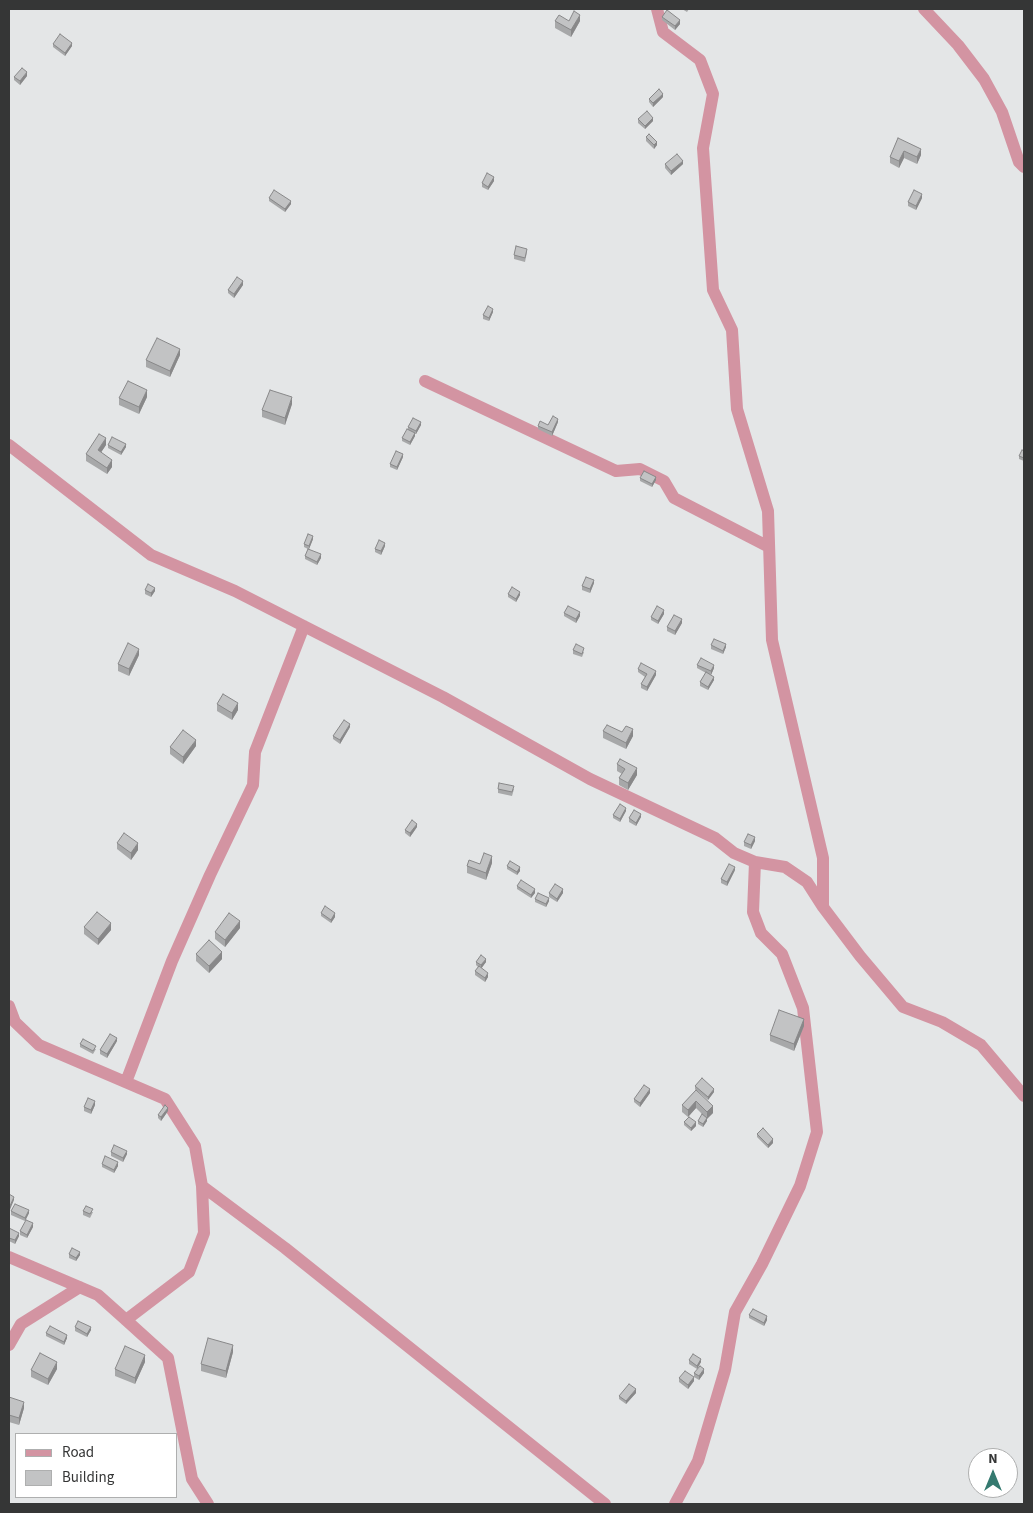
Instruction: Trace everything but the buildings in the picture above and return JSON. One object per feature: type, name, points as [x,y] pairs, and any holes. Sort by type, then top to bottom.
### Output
[{"type":"street","points":[[657,9],[663,32],[700,60],[713,94],[703,148],[713,290],[732,330],[737,409],[768,511],[772,640],[823,858],[822,907]]},
{"type":"street","points":[[924,9],[958,45],[984,79],[1002,112],[1019,162],[1024,167]]},
{"type":"street","points":[[425,382],[616,470],[640,469],[664,481],[674,498],[769,547]]},
{"type":"street","points":[[9,445],[151,554],[235,591],[304,626],[442,697],[590,779],[715,838],[734,853],[754,862],[785,868],[807,882],[822,907],[903,1007],[942,1022],[981,1045],[1024,1096]]},
{"type":"street","points":[[126,1082],[172,961],[253,785],[255,752],[304,626]]},
{"type":"street","points":[[676,1504],[698,1461],[725,1370],[735,1312],[762,1264],[800,1186],[816,1132],[804,1008],[782,954],[761,933],[753,912],[754,862]]},
{"type":"street","points":[[9,1006],[15,1022],[39,1045],[165,1099],[195,1146],[202,1186],[204,1233],[188,1272],[126,1320]]},
{"type":"street","points":[[202,1186],[285,1248],[605,1504]]},
{"type":"street","points":[[9,1257],[98,1295],[168,1358],[192,1479],[208,1504]]},
{"type":"street","points":[[9,1345],[22,1324],[80,1287]]}]
